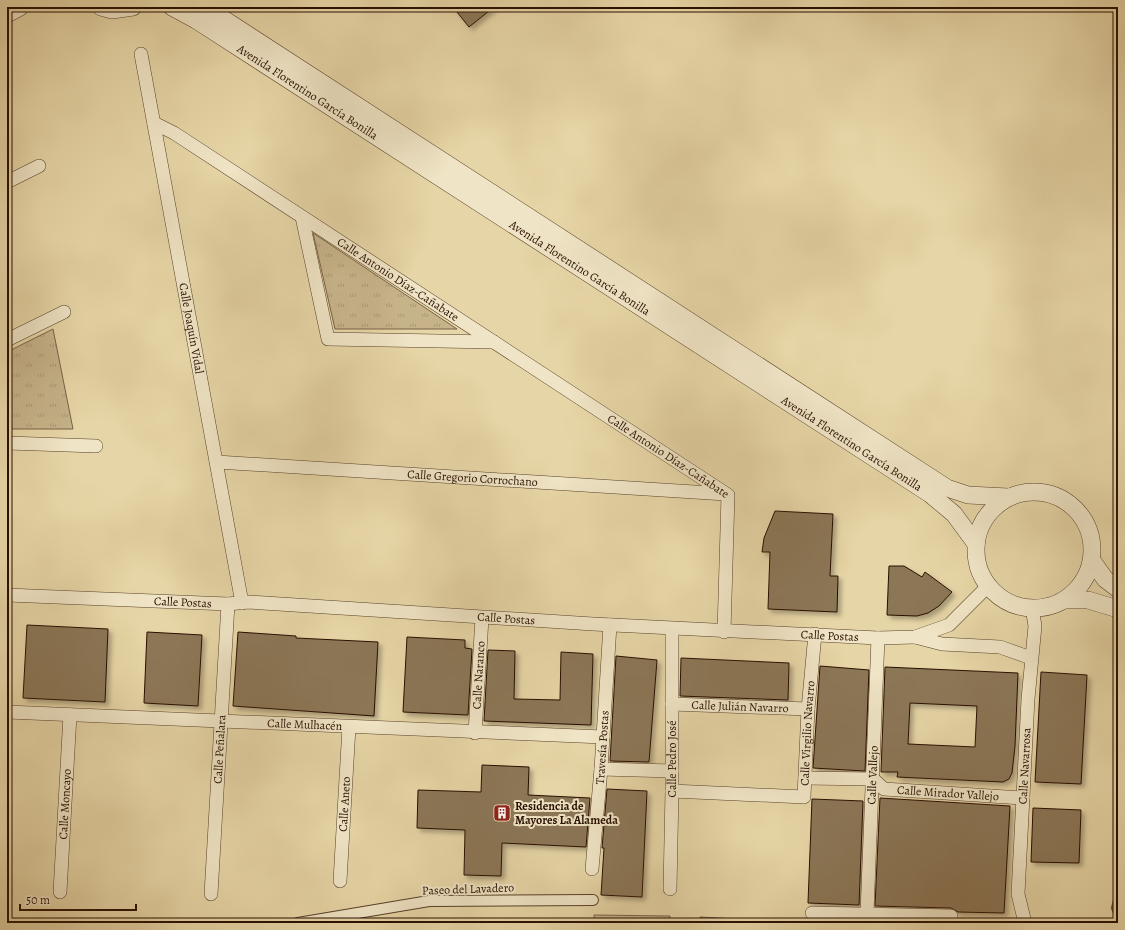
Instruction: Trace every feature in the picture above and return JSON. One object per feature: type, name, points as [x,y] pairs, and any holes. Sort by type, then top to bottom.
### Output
[{"type":"street","points":[[7,14],[20,7]]},
{"type":"street","points":[[101,7],[112,10],[133,7]]},
{"type":"street","name":"Avenida Florentino García Bonilla","points":[[172,7],[196,20],[930,494],[954,514],[976,544]]},
{"type":"street","name":"Avenida Florentino García Bonilla","points":[[205,7],[947,488],[968,495],[1008,497]]},
{"type":"street","name":"Calle Joaquín Vidal","points":[[141,54],[242,602]]},
{"type":"street","name":"Calle Antonio Díaz-Cañabate","points":[[154,123],[174,133],[728,495],[724,632]]},
{"type":"street","points":[[7,182],[39,166]]},
{"type":"street","name":"Calle Antonio Díaz-Cañabate","points":[[302,217],[328,339],[494,342]]},
{"type":"street","points":[[7,340],[64,312]]},
{"type":"street","points":[[7,443],[96,446]]},
{"type":"street","name":"Calle Gregorio Corrochano","points":[[217,462],[728,495]]},
{"type":"street","points":[[1118,589],[1105,579],[1093,562],[1089,527],[1080,514],[1063,498],[1048,493],[1025,491],[1008,497],[991,510],[982,526],[976,544],[978,568],[988,586],[1000,598],[1012,604],[1032,608],[1065,600],[1088,600],[1118,609]]},
{"type":"street","points":[[1065,600],[1084,581],[1093,562]]},
{"type":"street","name":"Calle Postas","points":[[7,595],[228,604],[242,602],[724,632],[815,634],[878,638],[915,637],[950,624],[988,586]]},
{"type":"street","name":"Calle Peñalara","points":[[211,894],[228,604]]},
{"type":"street","name":"Calle Navarrosa","points":[[1025,923],[1018,894],[1031,658],[1035,626],[1032,608]]},
{"type":"street","name":"Calle Naranco","points":[[475,733],[482,618]]},
{"type":"street","name":"Travesía Postas","points":[[592,870],[601,769],[610,625]]},
{"type":"street","name":"Calle Pedro José","points":[[670,889],[672,791],[672,629]]},
{"type":"street","name":"Calle Virgilio Navarro","points":[[672,791],[804,797],[808,708],[815,634]]},
{"type":"street","points":[[915,637],[942,644],[1000,647],[1031,658]]},
{"type":"street","name":"Calle Vallejo","points":[[868,913],[878,638]]},
{"type":"street","name":"Calle Julián Navarro","points":[[672,704],[808,708]]},
{"type":"street","name":"Calle Mulhacén","points":[[7,712],[603,738]]},
{"type":"street","name":"Calle Moncayo","points":[[60,892],[70,715]]},
{"type":"street","name":"Calle Aneto","points":[[340,881],[349,727]]},
{"type":"street","points":[[601,769],[672,771]]},
{"type":"street","name":"Calle Mirador Vallejo","points":[[805,778],[873,779],[884,788],[1023,798]]},
{"type":"street","name":"Paseo del Lavadero","points":[[298,923],[429,901],[593,900]]},
{"type":"street","points":[[812,913],[868,913],[951,916]]},
{"type":"green space","points":[[313,233],[457,329],[335,329]]},
{"type":"green space","points":[[53,329],[73,429],[7,429],[7,352]]},
{"type":"green space","points":[[594,915],[670,916],[670,923],[594,923]]},
{"type":"water","points":[[700,917],[756,920],[756,923],[700,923]]},
{"type":"building","points":[[453,7],[494,7],[469,27]]},
{"type":"building","points":[[775,511],[833,514],[830,576],[838,576],[837,612],[768,609],[770,552],[762,552],[764,538]]},
{"type":"building","points":[[889,566],[904,566],[922,577],[925,572],[952,592],[939,606],[928,613],[917,616],[887,615]]},
{"type":"building","points":[[27,625],[108,629],[105,702],[23,698]]},
{"type":"building","points":[[147,632],[202,635],[198,706],[144,703]]},
{"type":"building","points":[[238,632],[296,636],[296,638],[378,642],[374,716],[233,706]]},
{"type":"building","points":[[407,637],[465,640],[465,648],[472,649],[468,715],[403,712]]},
{"type":"building","points":[[488,650],[515,651],[514,699],[560,700],[561,652],[593,654],[591,725],[484,721]]},
{"type":"building","points":[[616,656],[657,660],[649,762],[610,761]]},
{"type":"building","points":[[681,658],[789,663],[788,700],[680,696]]},
{"type":"building","points":[[820,666],[869,670],[865,771],[813,768]]},
{"type":"building","points":[[885,667],[1018,673],[1015,746],[1012,773],[1009,779],[1003,782],[897,777],[898,772],[881,772]],"holes":[[[910,703],[977,706],[975,747],[908,744]]]},
{"type":"building","points":[[1041,672],[1087,675],[1081,784],[1035,782]]},
{"type":"building","name":"Residencia de Mayores La Alameda","points":[[482,765],[529,767],[528,795],[590,798],[586,847],[502,843],[501,876],[464,875],[465,830],[417,828],[418,790],[481,792]]},
{"type":"building","points":[[607,789],[647,791],[642,897],[601,895],[604,848],[602,848]]},
{"type":"building","points":[[880,798],[1010,806],[1004,913],[958,912],[951,908],[875,906]]},
{"type":"building","points":[[812,799],[863,801],[859,905],[808,903]]},
{"type":"building","points":[[1033,808],[1081,810],[1079,863],[1031,862]]},
{"type":"waterway","points":[[1118,890],[1113,908],[1118,919]]},
{"type":"place","name":"Residencia de Mayores La Alameda","points":[[502,813]]}]
